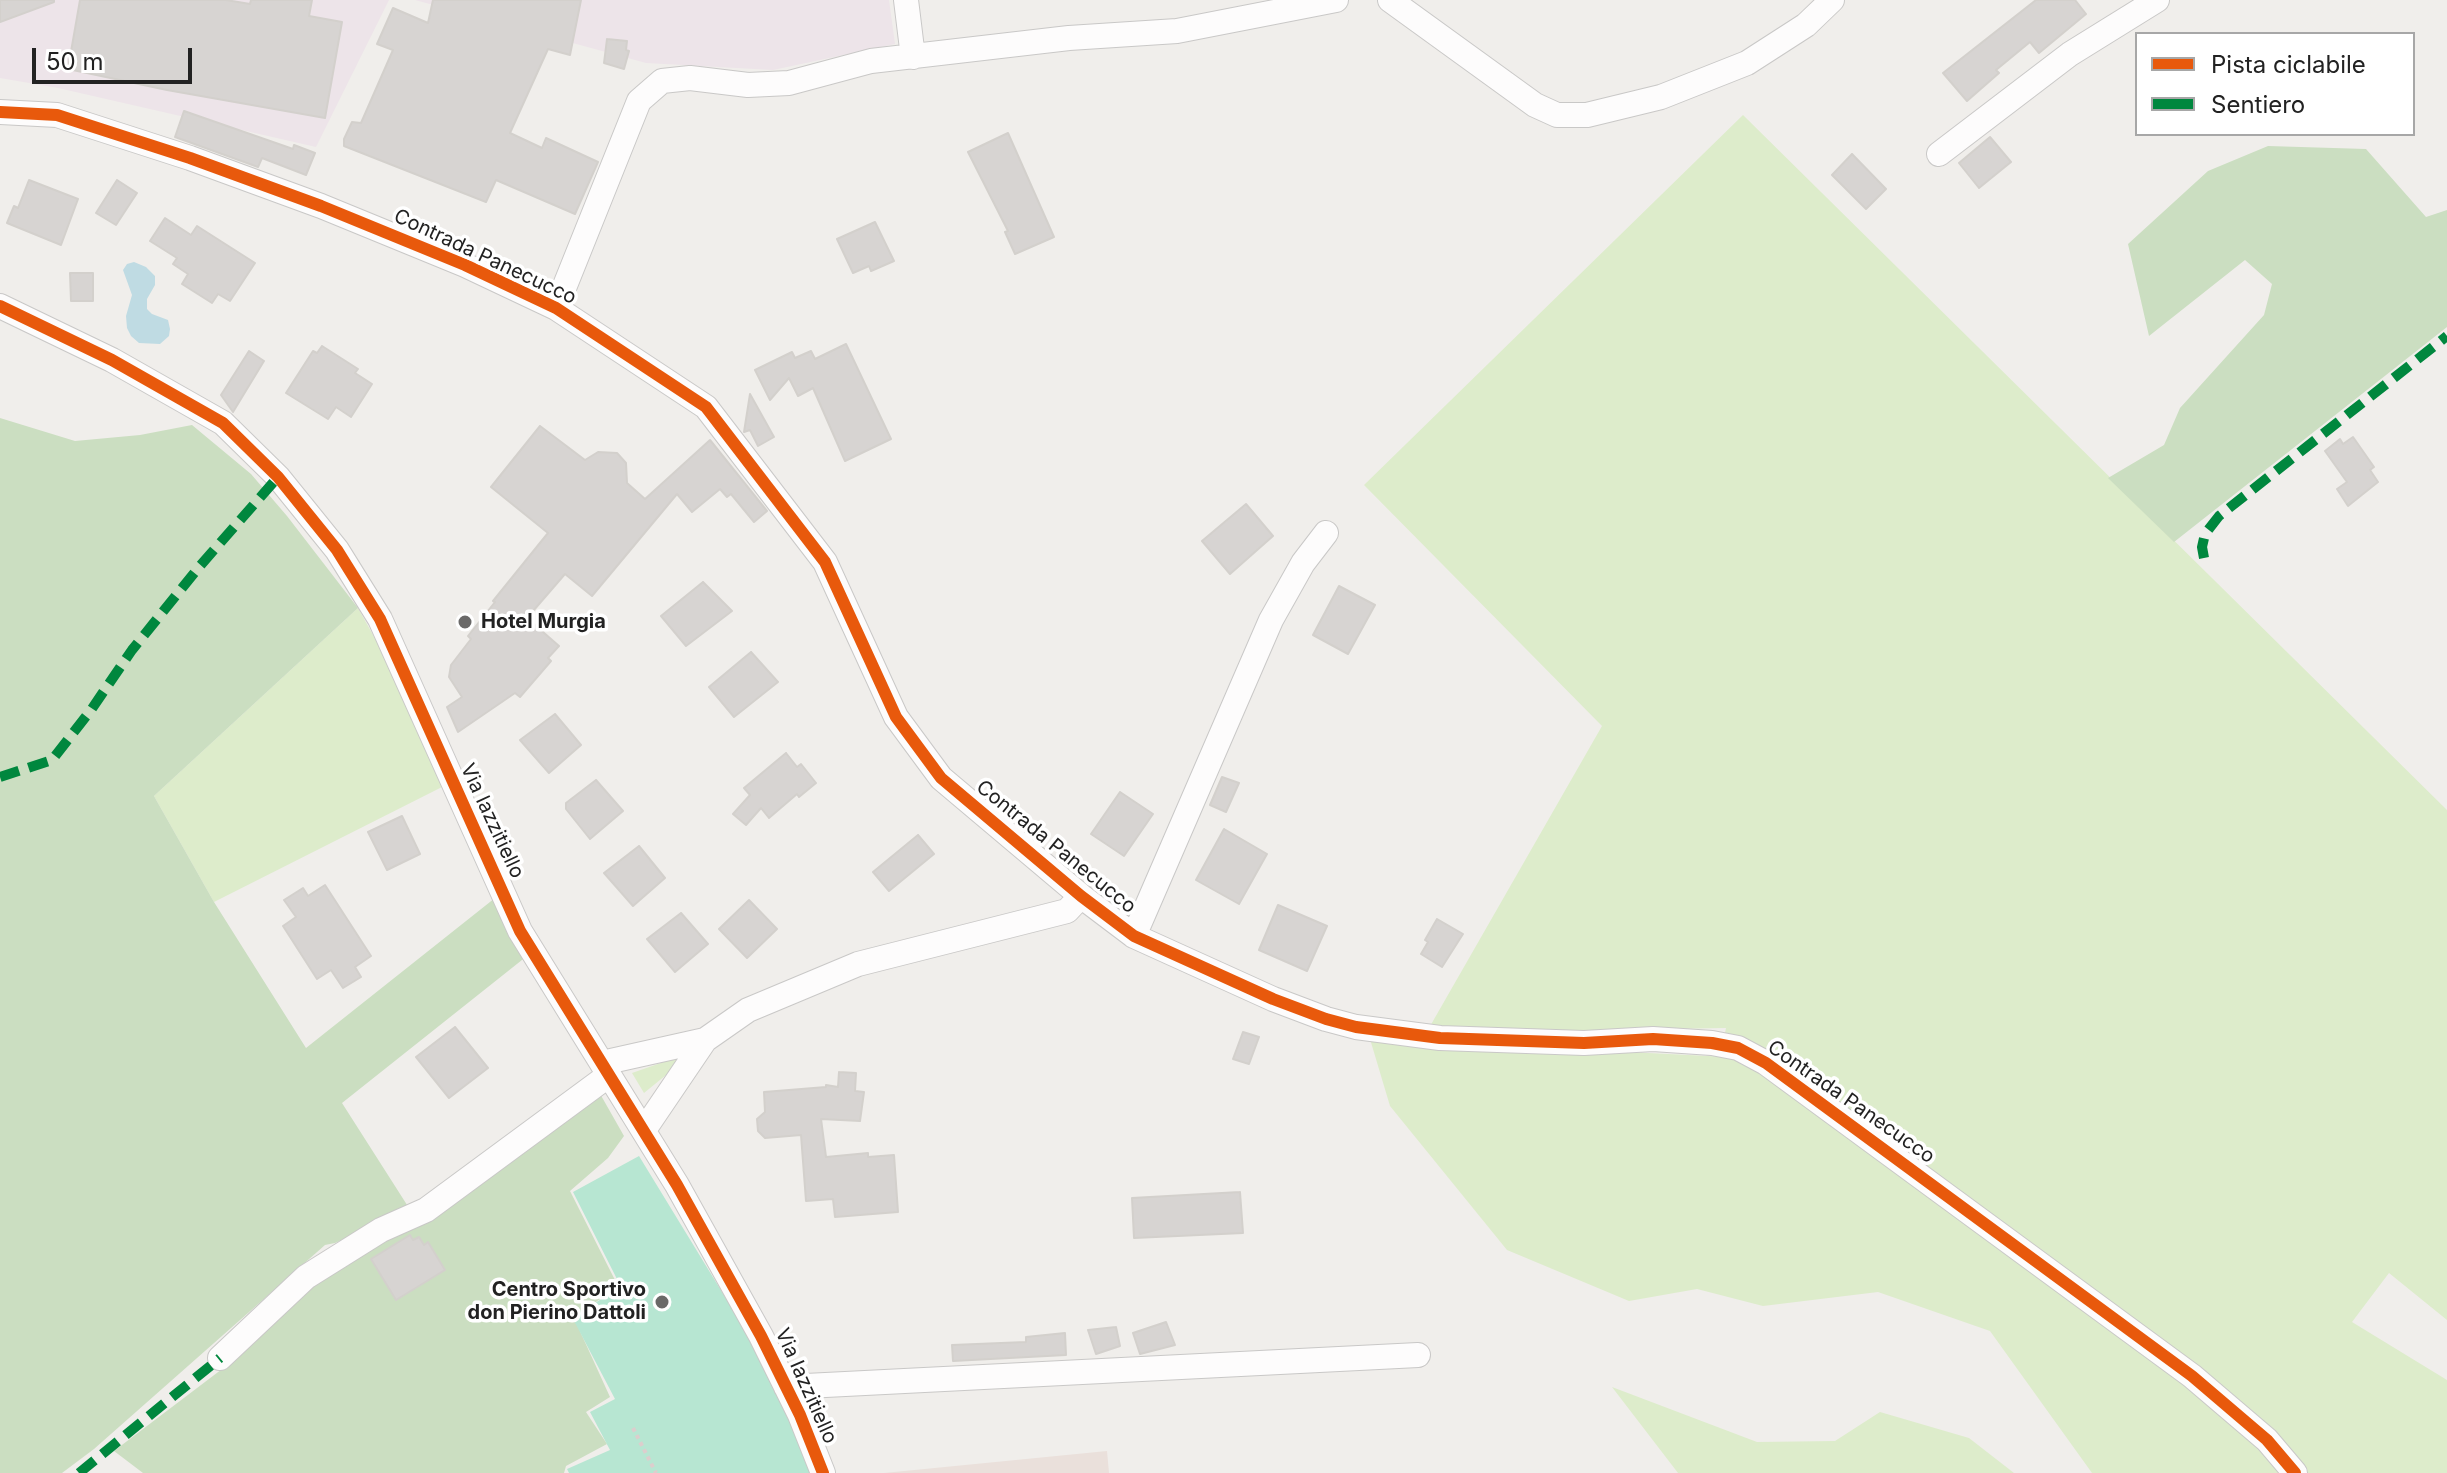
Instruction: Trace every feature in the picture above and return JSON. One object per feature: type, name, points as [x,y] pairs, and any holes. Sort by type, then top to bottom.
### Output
[{"type":"street","points":[[906,0],[913,57]]},
{"type":"street","points":[[556,308],[639,101],[662,81],[690,78],[748,85],[789,83],[871,61],[1069,38],[1177,31],[1336,0]]},
{"type":"street","points":[[1390,0],[1535,105],[1557,115],[1587,115],[1661,97],[1747,63],[1806,25],[1832,0]]},
{"type":"street","points":[[1939,154],[2070,54],[2157,0]]},
{"type":"street","name":"Contrada Panecucco","points":[[0,112],[57,115],[190,158],[321,206],[465,265],[556,308],[706,407],[825,562],[896,717],[941,778],[1081,896],[1134,936],[1273,999],[1356,1027],[1440,1038],[1584,1043],[1653,1039],[1738,1048],[1766,1063],[2192,1376],[2267,1440],[2295,1473]]},
{"type":"street","name":"Via Iazzitiello","points":[[0,306],[112,360],[223,423],[278,477],[327,538],[380,619],[520,931],[644,1130],[739,1294],[786,1387],[823,1473]]},
{"type":"street","points":[[1134,936],[1271,620],[1303,563],[1326,533]]},
{"type":"street","points":[[220,1358],[306,1277],[381,1230],[426,1210],[606,1069],[705,1040],[748,1010],[858,964],[1067,911],[1081,896]]},
{"type":"street","points":[[644,1130],[705,1040]]},
{"type":"street","points":[[786,1387],[1418,1355]]},
{"type":"path","points":[[633,1428],[656,1473]]},
{"type":"shaded area","points":[[0,0],[389,0],[316,147],[58,88],[0,78]]},
{"type":"shaded area","points":[[415,0],[889,0],[895,44],[773,70],[646,63]]},
{"type":"shaded area","points":[[1107,1451],[1109,1473],[884,1473]]},
{"type":"green space","points":[[1743,115],[2447,810],[2447,1320],[2389,1273],[2352,1322],[2447,1380],[2447,1473],[2307,1473],[2254,1414],[1724,1038],[1726,1028],[1481,1032],[1429,1028],[1602,726],[1364,485]]},
{"type":"green space","points":[[2268,146],[2366,149],[2426,217],[2447,210],[2447,327],[2174,542],[2108,478],[2164,445],[2180,408],[2264,315],[2272,284],[2245,260],[2149,336],[2128,244],[2208,171]]},
{"type":"green space","points":[[0,418],[75,441],[140,435],[192,425],[251,474],[358,608],[154,796],[214,902],[306,1048],[495,898],[527,956],[342,1103],[409,1208],[325,1245],[94,1449],[62,1473],[0,1473]]},
{"type":"green space","points":[[358,608],[387,660],[444,786],[214,902],[154,796]]},
{"type":"green space","points":[[1370,1039],[1748,1058],[2229,1412],[2281,1473],[2092,1473],[1990,1331],[1878,1292],[1763,1306],[1697,1289],[1629,1301],[1507,1250],[1390,1106]]},
{"type":"green space","points":[[678,1057],[682,1062],[644,1093],[632,1073]]},
{"type":"green space","points":[[599,1092],[624,1136],[608,1158],[570,1191],[618,1286],[574,1318],[610,1397],[586,1412],[607,1444],[566,1466],[564,1473],[143,1473],[114,1451],[230,1363],[319,1278]]},
{"type":"green space","name":"Centro Sportivo don Pierino Dattoli","points":[[639,1156],[766,1364],[814,1473],[569,1473],[567,1469],[610,1450],[590,1412],[615,1399],[572,1317],[621,1287],[573,1192]]},
{"type":"green space","points":[[1612,1387],[1757,1442],[1835,1441],[1880,1412],[1969,1438],[2014,1473],[1678,1473]]},
{"type":"water","points":[[134,262],[146,267],[155,276],[147,309],[168,320],[170,329],[169,336],[160,344],[139,343],[127,328],[126,316],[132,295],[123,270],[127,264]]},
{"type":"building","points":[[0,0],[54,0],[54,2],[0,22]]},
{"type":"building","points":[[80,0],[226,0],[250,4],[251,0],[312,0],[309,16],[342,22],[325,118],[68,69]]},
{"type":"building","points":[[433,0],[581,0],[570,55],[548,49],[510,133],[542,148],[546,138],[598,162],[575,214],[496,180],[486,202],[344,146],[352,122],[361,123],[393,50],[377,44],[393,8],[428,23]]},
{"type":"building","points":[[2036,0],[2075,0],[2086,14],[2039,53],[2030,42],[1996,70],[1999,73],[1967,101],[1943,73]]},
{"type":"building","points":[[607,39],[627,41],[626,50],[629,51],[624,69],[604,63]]},
{"type":"building","points":[[184,111],[293,149],[294,145],[315,153],[306,175],[262,158],[258,167],[175,137]]},
{"type":"building","points":[[1008,133],[1054,237],[1015,254],[1005,232],[1008,231],[968,152]]},
{"type":"building","points":[[1990,137],[2011,162],[1979,188],[1959,163]]},
{"type":"building","points":[[1852,154],[1886,189],[1866,209],[1832,175]]},
{"type":"building","points":[[29,180],[78,199],[61,245],[7,223],[14,206],[18,208]]},
{"type":"building","points":[[117,180],[137,193],[116,225],[96,213]]},
{"type":"building","points":[[165,218],[191,235],[197,226],[255,263],[230,301],[218,294],[212,303],[182,284],[188,274],[173,264],[177,258],[150,241]]},
{"type":"building","points":[[875,222],[894,261],[871,271],[869,266],[853,273],[837,239]]},
{"type":"building","points":[[70,273],[93,273],[93,301],[71,301]]},
{"type":"building","points":[[846,344],[891,439],[845,461],[813,388],[798,396],[789,378],[770,400],[755,370],[792,352],[795,358],[811,351],[815,359]]},
{"type":"building","points":[[322,346],[358,369],[355,373],[372,384],[351,417],[336,407],[328,419],[286,393],[313,351],[317,353]]},
{"type":"building","points":[[249,351],[264,361],[233,412],[221,395]]},
{"type":"building","points":[[750,394],[774,437],[758,446],[750,430],[744,432]]},
{"type":"building","points":[[540,426],[585,460],[598,452],[617,453],[626,463],[627,483],[645,499],[710,440],[767,511],[754,522],[731,494],[727,497],[720,489],[692,512],[677,494],[592,596],[565,574],[527,618],[559,646],[548,658],[551,661],[520,697],[515,693],[458,732],[447,707],[462,697],[449,677],[451,665],[471,639],[468,636],[493,601],[548,533],[491,487]]},
{"type":"building","points":[[2353,437],[2374,467],[2370,470],[2378,482],[2348,506],[2337,489],[2347,482],[2325,451],[2340,439],[2343,444]]},
{"type":"building","points":[[1246,504],[1273,536],[1230,574],[1202,541]]},
{"type":"building","points":[[703,582],[732,611],[686,646],[661,616]]},
{"type":"building","points":[[1339,586],[1375,605],[1348,654],[1313,635]]},
{"type":"building","points":[[751,652],[778,682],[734,717],[709,687]]},
{"type":"building","points":[[555,714],[581,745],[549,773],[520,740]]},
{"type":"building","points":[[786,753],[797,767],[801,764],[816,783],[799,797],[797,794],[769,818],[761,808],[746,825],[733,814],[750,795],[744,788]]},
{"type":"building","points":[[1222,777],[1239,783],[1226,812],[1210,805]]},
{"type":"building","points":[[596,780],[623,811],[590,839],[566,809],[566,803]]},
{"type":"building","points":[[1120,792],[1153,814],[1124,856],[1091,834]]},
{"type":"building","points":[[402,816],[420,854],[387,870],[368,832]]},
{"type":"building","points":[[1224,829],[1267,854],[1239,904],[1196,880]]},
{"type":"building","points":[[918,835],[934,854],[889,891],[873,872]]},
{"type":"building","points":[[639,846],[665,878],[633,906],[604,873]]},
{"type":"building","points":[[325,885],[371,956],[355,967],[361,977],[343,988],[331,970],[317,979],[283,926],[296,917],[284,900],[303,888],[308,896]]},
{"type":"building","points":[[749,900],[777,929],[747,958],[719,929]]},
{"type":"building","points":[[1278,905],[1327,926],[1307,971],[1259,950]]},
{"type":"building","points":[[681,913],[708,944],[675,972],[647,939]]},
{"type":"building","points":[[1437,919],[1463,934],[1442,967],[1421,954]]},
{"type":"building","points":[[455,1027],[488,1068],[449,1098],[416,1057]]},
{"type":"building","points":[[1243,1032],[1259,1037],[1249,1064],[1233,1059]]},
{"type":"building","points":[[839,1072],[856,1073],[855,1091],[864,1092],[860,1121],[821,1119],[826,1157],[868,1153],[868,1157],[894,1155],[898,1212],[835,1217],[833,1199],[806,1201],[801,1135],[765,1138],[758,1131],[757,1119],[765,1112],[764,1092],[826,1085],[838,1087]]},
{"type":"building","points":[[1240,1192],[1243,1233],[1134,1238],[1132,1198]]},
{"type":"building","points":[[410,1235],[413,1240],[419,1237],[424,1245],[428,1242],[445,1270],[396,1300],[371,1259]]},
{"type":"building","points":[[1166,1322],[1175,1345],[1140,1354],[1133,1333]]},
{"type":"building","points":[[1116,1327],[1120,1346],[1096,1354],[1088,1330]]},
{"type":"building","points":[[1065,1333],[1066,1355],[953,1361],[952,1345],[1026,1342],[1026,1337]]},
{"type":"marked path","points":[[2204,558],[2202,547],[2205,534],[2219,516],[2447,336]]},
{"type":"marked path","points":[[0,777],[52,760],[132,650],[278,477]]},
{"type":"marked path","points":[[79,1473],[220,1358]]},
{"type":"cycle path","points":[[0,112],[57,115],[190,158],[321,206],[465,265],[556,308],[706,407],[825,562],[896,717],[941,778],[1081,896],[1134,936],[1273,999],[1356,1027],[1440,1038],[1584,1043],[1653,1039],[1738,1048],[1766,1063],[2192,1376],[2267,1440],[2295,1473]]},
{"type":"cycle path","points":[[0,306],[112,360],[223,423],[278,477],[337,550],[380,619],[520,931],[677,1185],[761,1336],[800,1415],[823,1473]]},
{"type":"place","name":"Hotel Murgia","points":[[465,622]]},
{"type":"place","name":"Centro Sportivo don Pierino Dattoli","points":[[662,1302]]}]
